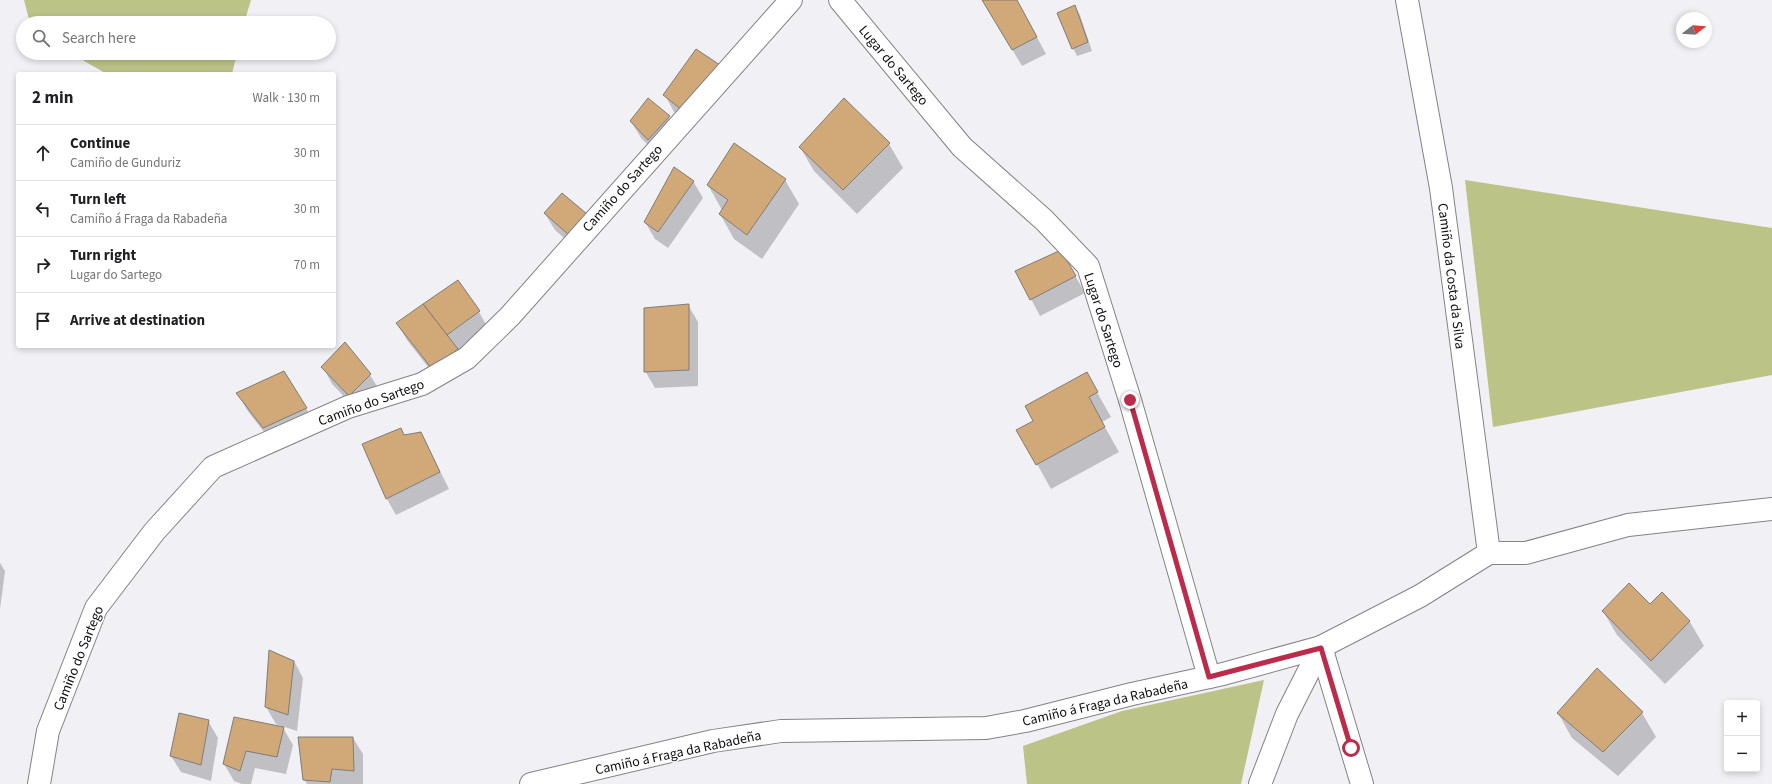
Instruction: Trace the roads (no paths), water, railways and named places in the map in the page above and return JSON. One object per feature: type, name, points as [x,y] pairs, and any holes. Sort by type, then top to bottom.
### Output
[{"type":"street","name":"Camiño do Sartego","points":[[39,784],[48,731],[96,608],[154,532],[213,467],[348,407],[422,384],[466,358],[510,316],[791,0]]},
{"type":"street","name":"Lugar do Sartego","points":[[840,0],[962,146],[1044,220],[1088,266],[1130,400],[1209,677]]},
{"type":"street","name":"Camiño da Costa da Silva","points":[[1408,0],[1441,188],[1489,553]]},
{"type":"street","points":[[1489,553],[1526,553],[1628,525],[1772,509]]},
{"type":"street","name":"Camiño á Fraga da Rabadeña","points":[[531,784],[713,741],[780,731],[986,728],[1025,722],[1132,694],[1209,677],[1321,648],[1420,596],[1489,553]]},
{"type":"street","points":[[1260,784],[1287,714],[1321,648]]},
{"type":"street","points":[[1321,648],[1362,784]]}]
